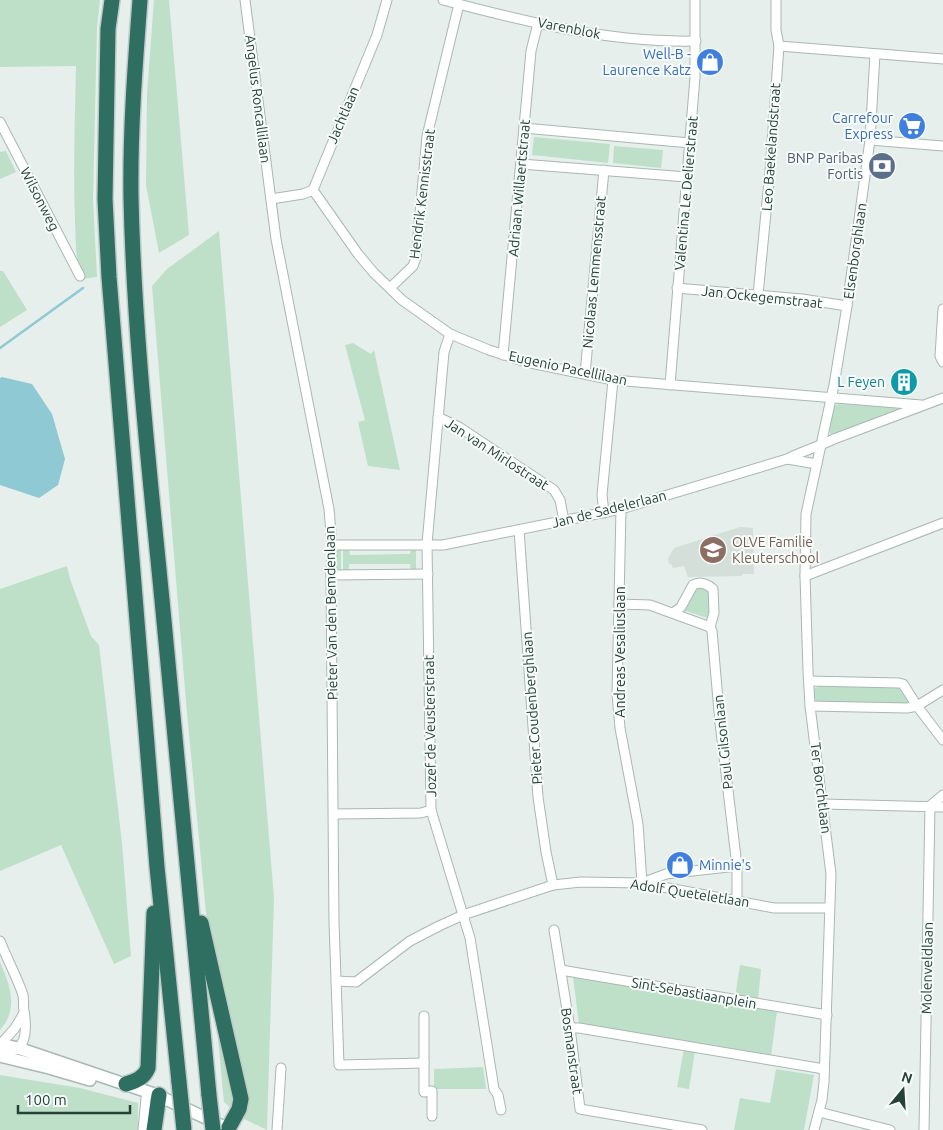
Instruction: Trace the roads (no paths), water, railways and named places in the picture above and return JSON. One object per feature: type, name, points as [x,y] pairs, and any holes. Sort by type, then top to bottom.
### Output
[{"type":"highway","points":[[112,0],[108,29],[105,199],[109,277],[158,866],[184,1130]]},
{"type":"highway","points":[[140,0],[133,87],[131,198],[134,273],[153,502],[212,1130]]},
{"type":"highway","points":[[126,1084],[141,1078],[145,1075],[148,1068],[158,866]]},
{"type":"highway","points":[[191,894],[202,927],[241,1099],[240,1109],[230,1129]]},
{"type":"highway","points":[[154,1098],[154,1130]]},
{"type":"street","name":"Angelus Roncallilaan","points":[[245,0],[271,199]]},
{"type":"street","name":"Jachtlaan","points":[[313,190],[377,35],[387,0]]},
{"type":"street","name":"Varenblok","points":[[443,0],[538,23],[621,38],[661,42],[696,41]]},
{"type":"street","name":"Valentina Le Delierstraat","points":[[670,385],[695,76],[695,0]]},
{"type":"street","name":"Leo Baekelandstraat","points":[[758,295],[770,171],[779,46],[776,30],[776,0]]},
{"type":"street","name":"Hendrik Kennisstraat","points":[[390,288],[413,266],[416,258],[427,136],[459,4]]},
{"type":"street","name":"Adriaan Willaertstraat","points":[[503,354],[531,51],[538,23]]},
{"type":"street","points":[[779,46],[943,59]]},
{"type":"street","name":"Elsenborghlaan","points":[[820,446],[840,358],[870,140],[875,54]]},
{"type":"street","name":"Wilsonweg","points":[[0,122],[80,276]]},
{"type":"street","points":[[524,128],[690,143]]},
{"type":"street","points":[[870,140],[943,146]]},
{"type":"street","points":[[521,164],[687,177]]},
{"type":"street","name":"Nicolaas Lemmensstraat","points":[[585,374],[604,170]]},
{"type":"street","points":[[271,199],[303,194],[313,190]]},
{"type":"street","name":"Eugenio Pacellilaan","points":[[313,190],[358,254],[406,303],[450,334],[503,354],[526,362],[613,380],[921,405]]},
{"type":"street","name":"Pieter Van den Bemdenlaan","points":[[271,199],[276,239],[329,509],[332,545],[336,981],[339,1065],[424,1063]]},
{"type":"street","name":"Jan Ockegemstraat","points":[[677,288],[802,299],[847,306]]},
{"type":"street","points":[[941,359],[943,309]]},
{"type":"street","name":"Jozef de Veusterstraat","points":[[450,334],[444,352],[427,544],[431,810],[470,938],[494,1090],[498,1095],[501,1110]]},
{"type":"street","points":[[604,513],[602,495],[613,380]]},
{"type":"street","name":"Jan de Sadelerlaan","points":[[332,545],[443,545],[621,509],[787,459],[798,453],[943,398]]},
{"type":"street","name":"Jan van Mirlostraat","points":[[438,416],[554,490],[560,500],[564,521]]},
{"type":"street","name":"Ter Borchtlaan","points":[[814,1130],[824,1082],[831,874],[810,706],[805,576],[806,514],[820,446]]},
{"type":"street","name":"Jan de Sadelerlaan","points":[[787,459],[817,464]]},
{"type":"street","name":"Andreas Vesaliuslaan","points":[[621,509],[617,694],[626,766],[638,824],[642,883]]},
{"type":"street","points":[[805,576],[943,523]]},
{"type":"street","name":"Pieter Coudenberghlaan","points":[[519,530],[538,797],[553,885]]},
{"type":"street","points":[[331,575],[428,574]]},
{"type":"street","name":"Paul Gilsonlaan","points":[[673,613],[681,607],[693,584],[709,586],[712,589],[714,613],[710,627],[712,631],[720,723],[737,866],[737,900]]},
{"type":"street","points":[[619,604],[650,605],[710,627]]},
{"type":"street","points":[[809,681],[899,682],[943,740]]},
{"type":"street","points":[[810,706],[907,708],[917,706],[943,690]]},
{"type":"street","points":[[930,806],[943,795]]},
{"type":"street","points":[[823,804],[943,807]]},
{"type":"street","name":"Molenveldlaan","points":[[924,1130],[930,806]]},
{"type":"street","points":[[334,814],[421,813],[431,810]]},
{"type":"street","points":[[642,883],[666,874],[737,866]]},
{"type":"street","name":"Adolf Queteletlaan","points":[[336,981],[356,982],[410,941],[464,915],[553,885],[581,882],[642,883],[774,908],[829,908]]},
{"type":"street","name":"Bosmanstraat","points":[[554,930],[570,1028],[580,1109],[702,1130]]},
{"type":"street","points":[[0,941],[23,996],[26,1016],[26,1041],[31,1050],[40,1055]]},
{"type":"street","name":"Sint-Sebastiaanplein","points":[[561,970],[827,1015]]},
{"type":"street","points":[[0,1044],[15,1028],[24,1012]]},
{"type":"street","points":[[424,1016],[424,1092],[432,1091],[432,1116]]},
{"type":"street","points":[[570,1028],[824,1069]]},
{"type":"street","points":[[0,1050],[9,1052],[18,1048],[24,1040],[26,1033]]},
{"type":"street","points":[[0,1044],[18,1048],[126,1084],[173,1107],[181,1107],[230,1129]]},
{"type":"street","points":[[0,1056],[154,1098]]},
{"type":"street","points":[[277,1130],[281,1068]]},
{"type":"street","points":[[142,1130],[154,1098]]},
{"type":"street","points":[[819,1112],[890,1130]]},
{"type":"water","points":[[0,378],[32,384],[52,414],[65,459],[58,485],[39,498],[0,485]]},
{"type":"waterway","points":[[0,348],[83,288]]},
{"type":"place","name":"Well-B - Laurence Katz","points":[[710,62]]},
{"type":"place","name":"Carrefour Express","points":[[912,126]]},
{"type":"place","name":"BNP Paribas Fortis","points":[[882,166]]},
{"type":"place","name":"L Feyen","points":[[904,382]]},
{"type":"place","name":"OLVE Familie Kleuterschool","points":[[713,550]]},
{"type":"place","name":"Minnie's","points":[[680,865]]}]
